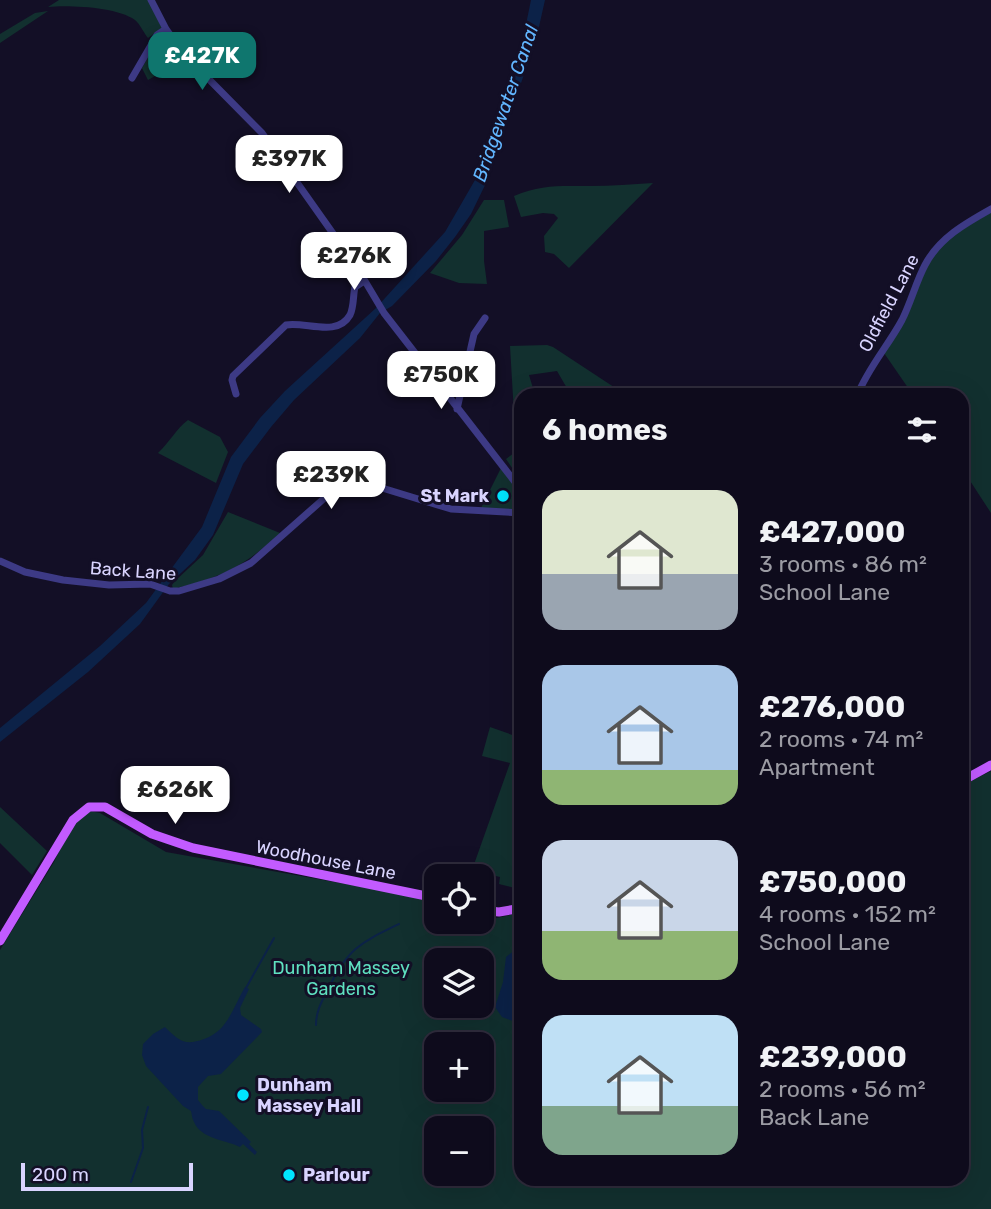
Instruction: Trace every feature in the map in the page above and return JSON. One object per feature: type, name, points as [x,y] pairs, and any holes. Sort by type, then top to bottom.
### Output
[{"type":"main road","points":[[969,777],[991,765]]},
{"type":"main road","name":"Woodhouse Lane","points":[[0,941],[73,820],[85,809],[93,806],[105,807],[152,834],[193,848],[424,895]]},
{"type":"main road","points":[[494,911],[514,909]]},
{"type":"street","points":[[151,0],[166,29],[184,54],[262,133],[356,266],[384,313],[514,481]]},
{"type":"street","points":[[132,78],[157,35],[166,29]]},
{"type":"street","name":"Oldfield Lane","points":[[861,388],[901,321],[925,264],[936,248],[961,226],[991,209]]},
{"type":"street","points":[[236,394],[233,376],[286,325],[293,323],[325,328],[340,323],[350,314],[355,287],[364,281]]},
{"type":"street","points":[[457,409],[474,334],[485,318]]},
{"type":"street","name":"Back Lane","points":[[0,561],[24,572],[63,580],[109,585],[153,585],[167,591],[179,591],[200,586],[251,563],[328,495],[346,484],[369,484],[451,509],[514,513]]},
{"type":"green space","points":[[59,0],[148,0],[162,28],[148,38],[135,20],[117,12],[80,7],[48,7]]},
{"type":"green space","points":[[48,11],[0,43],[0,34],[35,13]]},
{"type":"green space","points":[[165,34],[185,59],[148,80],[142,68],[159,38]]},
{"type":"green space","points":[[653,183],[569,268],[554,254],[545,252],[544,236],[558,218],[554,214],[543,213],[521,217],[514,196],[534,189],[552,187]]},
{"type":"green space","points":[[484,200],[504,200],[509,227],[484,231],[487,284],[459,283],[430,273],[462,235]]},
{"type":"green space","points":[[991,212],[991,513],[969,479],[969,388],[908,388],[884,353],[903,323],[927,267],[937,251],[952,236]]},
{"type":"green space","points":[[510,346],[553,347],[615,388],[567,388],[557,371],[529,375],[533,388],[514,388],[514,414]]},
{"type":"green space","points":[[188,420],[220,437],[228,452],[216,483],[158,453]]},
{"type":"green space","points":[[514,453],[514,471],[506,459]]},
{"type":"green space","points":[[501,468],[514,486],[514,510],[481,508]]},
{"type":"green space","points":[[228,512],[280,533],[255,555],[231,570],[173,589],[175,581],[203,555]]},
{"type":"green space","points":[[490,727],[514,736],[514,888],[499,884],[500,877],[494,876],[494,864],[474,864],[510,763],[482,756]]},
{"type":"green space","name":"Dunham Massey Gardens","points":[[991,771],[991,1209],[0,1209],[0,950],[54,862],[67,834],[78,820],[90,811],[100,813],[166,852],[408,895],[424,901],[424,934],[494,934],[494,918],[514,914],[514,1186],[969,1186],[969,782]]},
{"type":"green space","points":[[0,807],[47,851],[32,875],[0,843]]},
{"type":"water","name":"Bridgewater Canal","points":[[531,0],[545,0],[536,40],[487,181],[471,214],[455,237],[436,261],[392,306],[380,313],[360,338],[294,400],[271,427],[243,464],[213,535],[195,560],[169,584],[140,624],[88,672],[0,742],[0,728],[100,646],[146,603],[202,527],[231,457],[260,418],[285,391],[376,308],[445,232],[475,180],[523,39]]},
{"type":"water","points":[[514,951],[514,1021],[502,1017],[495,1007],[503,982],[506,957]]},
{"type":"water","points":[[245,987],[249,989],[240,1008],[241,1015],[262,1032],[221,1074],[208,1076],[198,1087],[198,1100],[206,1109],[219,1111],[251,1142],[249,1144],[257,1152],[255,1155],[243,1144],[240,1147],[214,1138],[197,1128],[191,1111],[183,1106],[146,1066],[142,1055],[143,1044],[165,1027],[178,1039],[187,1042],[212,1035],[229,1017]]},
{"type":"waterway","points":[[316,1025],[322,1002],[335,975],[349,955],[374,936],[399,924]]},
{"type":"waterway","points":[[246,988],[274,938]]},
{"type":"waterway","points":[[131,1182],[143,1148],[142,1130],[148,1107]]},
{"type":"place","name":"St Mark","points":[[503,496]]},
{"type":"place","name":"Dunham Massey Hall","points":[[243,1095]]},
{"type":"place","name":"Parlour","points":[[289,1175]]}]
